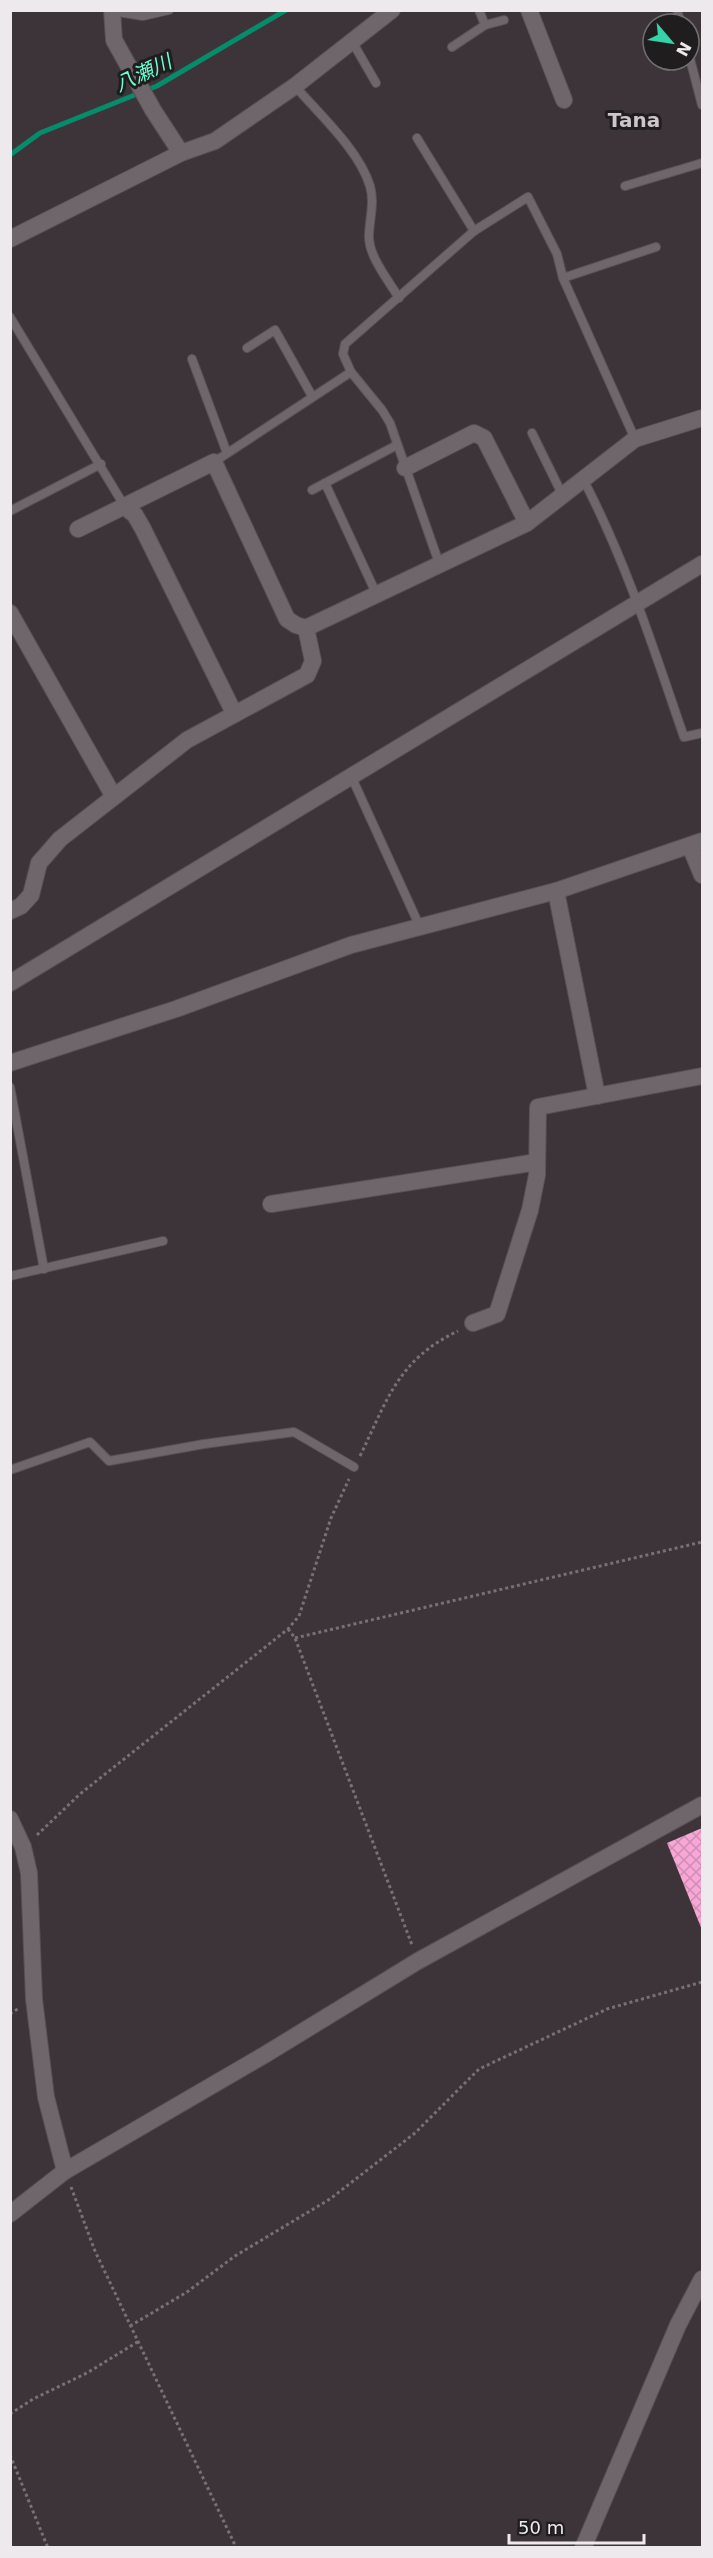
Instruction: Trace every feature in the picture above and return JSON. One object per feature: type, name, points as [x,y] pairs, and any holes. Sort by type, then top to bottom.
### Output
[{"type":"street","points":[[10,239],[181,153],[215,141],[295,86],[353,43],[392,10]]},
{"type":"street","points":[[529,10],[564,100]]},
{"type":"street","points":[[112,11],[114,40],[153,110],[181,153]]},
{"type":"street","points":[[78,529],[221,458],[287,619],[296,626],[306,628],[527,523],[635,439],[702,418]]},
{"type":"street","points":[[405,468],[474,433],[484,438],[527,523]]},
{"type":"street","points":[[125,507],[135,515],[143,529],[234,713]]},
{"type":"street","points":[[10,983],[702,564]]},
{"type":"street","points":[[10,613],[114,797]]},
{"type":"street","points":[[10,911],[21,906],[31,895],[39,863],[60,839],[187,740],[307,675],[313,662],[306,628]]},
{"type":"street","points":[[10,1063],[176,1009],[351,945],[556,891],[696,844],[702,875]]},
{"type":"street","points":[[556,891],[597,1096]]},
{"type":"street","points":[[473,1323],[497,1314],[530,1210],[537,1176],[538,1107],[702,1076]]},
{"type":"street","points":[[271,1204],[537,1162]]},
{"type":"street","points":[[10,2214],[65,2171],[266,2054],[418,1961],[702,1805]]},
{"type":"street","points":[[10,1819],[23,1847],[29,1873],[34,1999],[46,2097],[65,2171]]},
{"type":"street","points":[[584,2547],[678,2325],[702,2279]]},
{"type":"lane","points":[[112,11],[143,16],[169,10]]},
{"type":"lane","points":[[479,10],[485,25]]},
{"type":"lane","points":[[452,47],[485,25],[504,20]]},
{"type":"lane","points":[[353,43],[376,83]]},
{"type":"lane","points":[[693,72],[702,105]]},
{"type":"lane","points":[[295,86],[352,152],[370,186],[372,207],[370,248],[399,298]]},
{"type":"lane","points":[[417,138],[474,231]]},
{"type":"lane","points":[[625,186],[702,163]]},
{"type":"lane","points":[[439,563],[390,423],[351,372],[343,354],[345,344],[474,231],[528,197],[557,254],[563,278],[635,439]]},
{"type":"lane","points":[[563,278],[656,247]]},
{"type":"lane","points":[[10,316],[125,507]]},
{"type":"lane","points":[[247,348],[275,330],[312,396]]},
{"type":"lane","points":[[192,360],[221,458],[351,372]]},
{"type":"lane","points":[[532,433],[563,496]]},
{"type":"lane","points":[[312,490],[397,445]]},
{"type":"lane","points":[[10,511],[101,464]]},
{"type":"lane","points":[[583,478],[603,517],[638,603],[684,737],[702,733]]},
{"type":"lane","points":[[325,483],[376,593]]},
{"type":"lane","points":[[352,778],[420,927]]},
{"type":"lane","points":[[10,1087],[44,1269]]},
{"type":"lane","points":[[10,1276],[163,1241]]},
{"type":"lane","points":[[10,1470],[90,1442],[109,1461],[204,1444],[294,1432],[354,1467]]},
{"type":"path","points":[[23,1847],[80,1794],[288,1629],[299,1616],[331,1518],[394,1385],[430,1346],[473,1323]]},
{"type":"path","points":[[294,1638],[702,1542]]},
{"type":"path","points":[[288,1629],[294,1638],[418,1961]]},
{"type":"path","points":[[130,2326],[187,2292],[235,2256],[330,2199],[415,2133],[479,2069],[607,2009],[702,1982]]},
{"type":"path","points":[[65,2171],[95,2251],[234,2547]]},
{"type":"path","points":[[10,2414],[33,2399],[87,2373],[139,2341]]},
{"type":"path","points":[[10,2455],[48,2547]]},
{"type":"building","points":[[702,1828],[702,1930],[667,1843]]},
{"type":"waterway","name":"八瀬川","points":[[10,155],[40,133],[157,86],[286,10]]},
{"type":"district","name":"Tana","points":[[634,120]]}]
